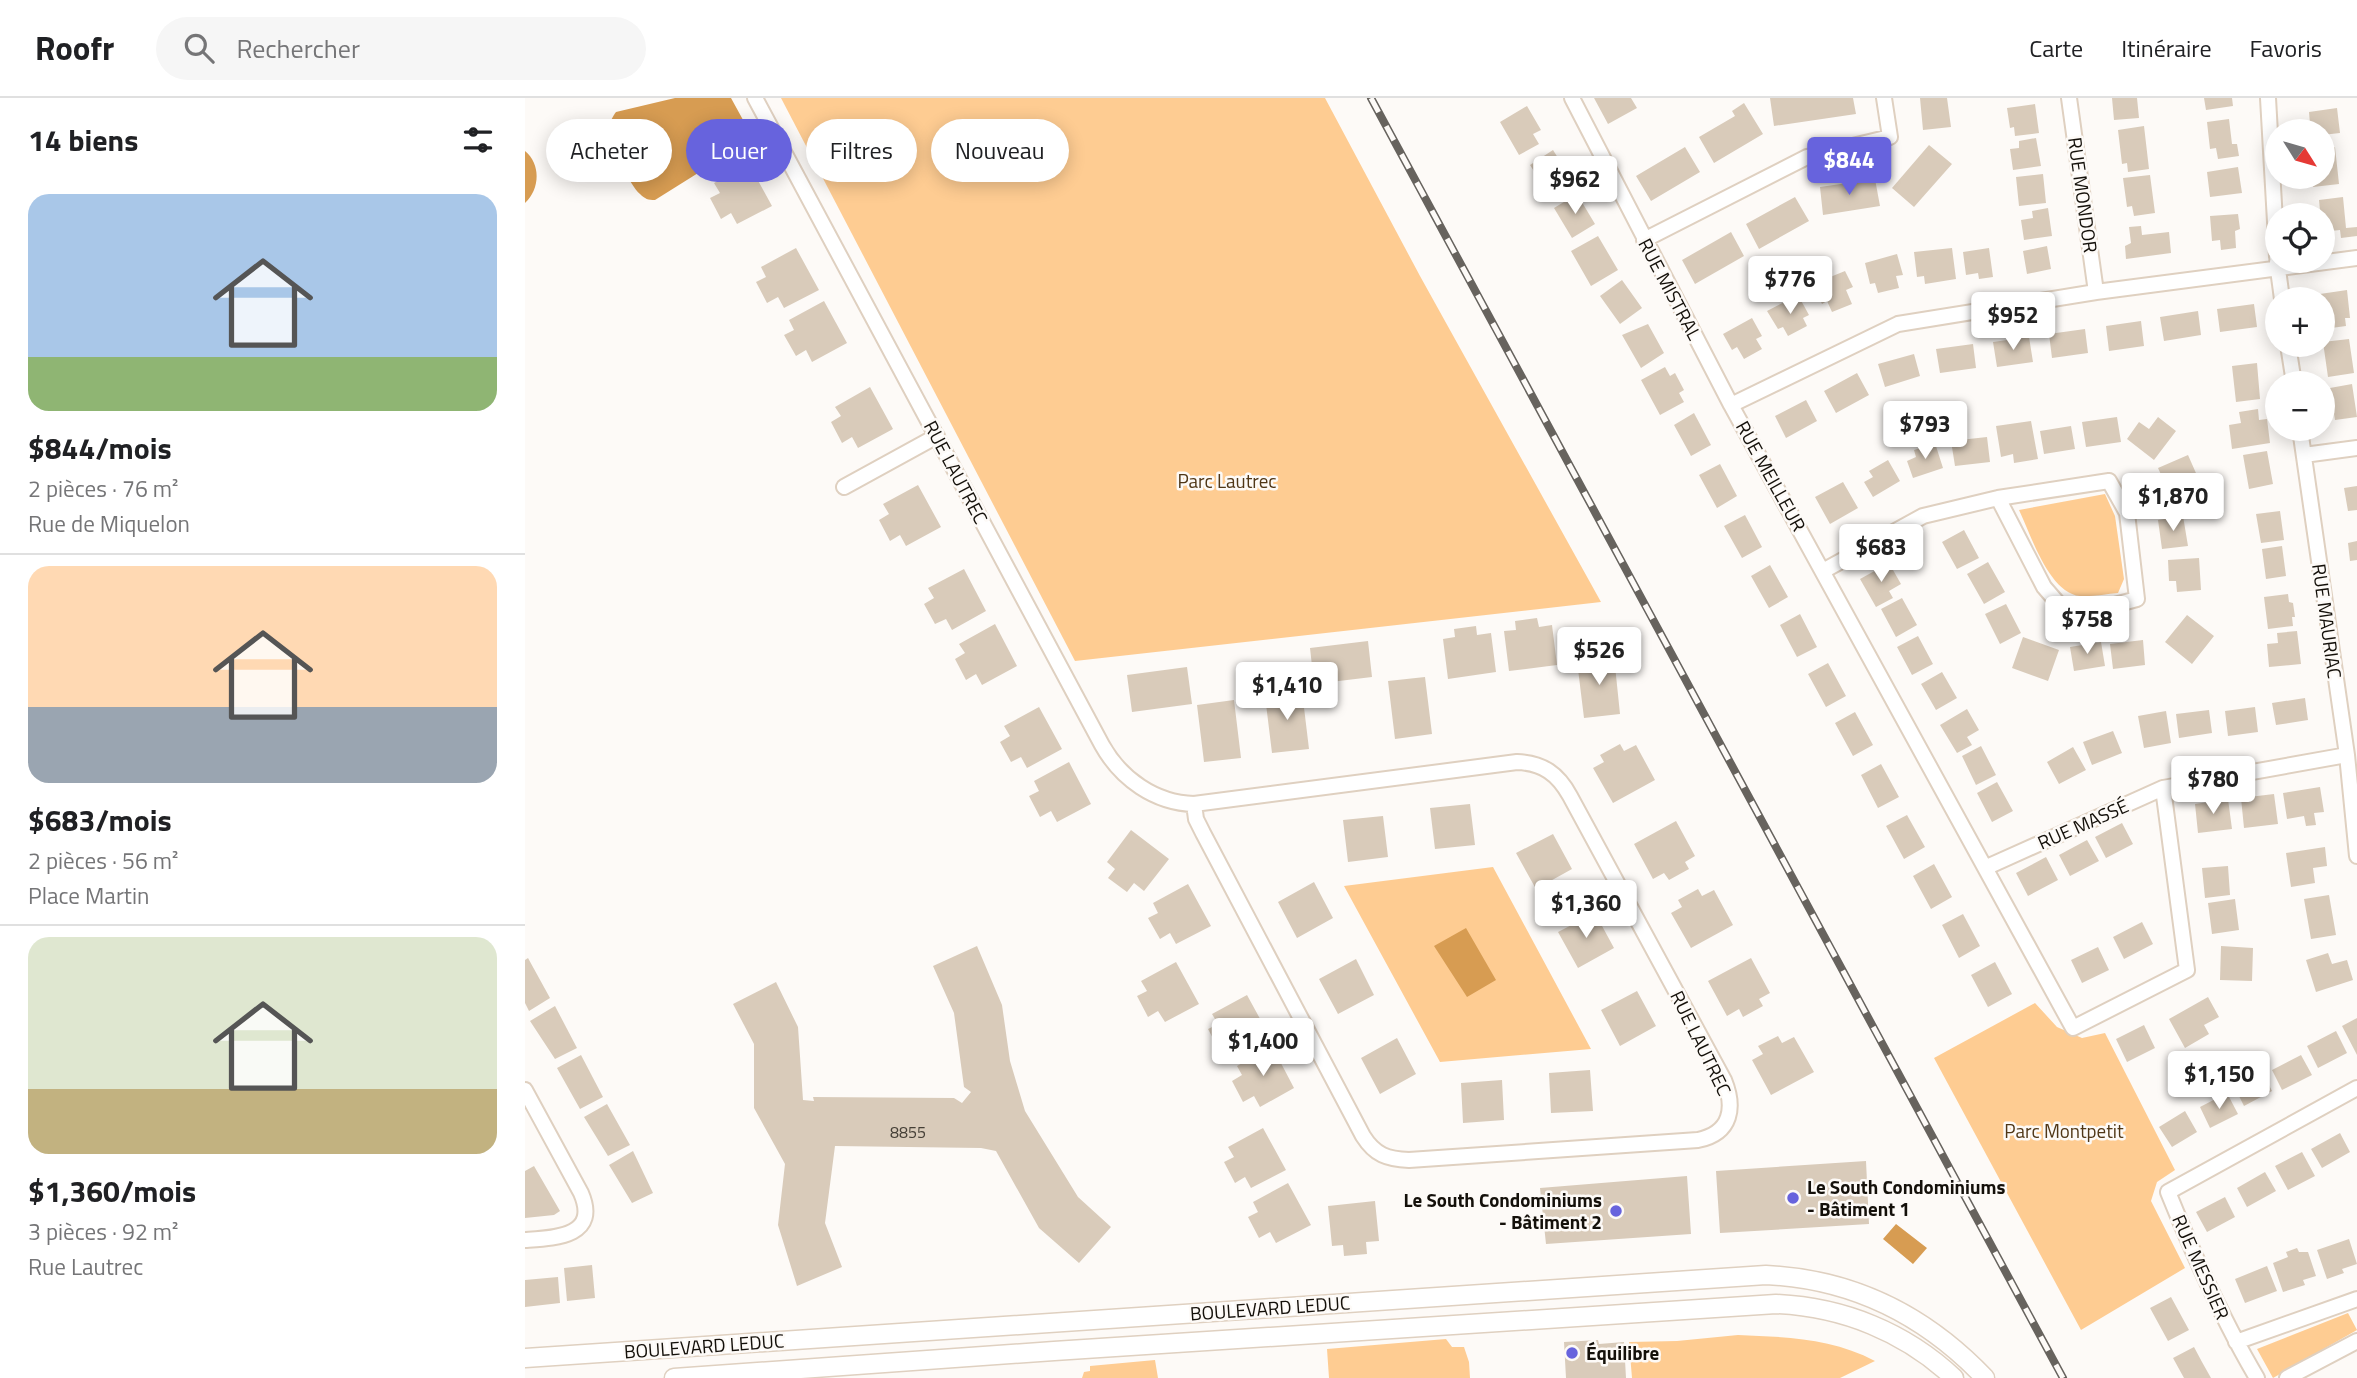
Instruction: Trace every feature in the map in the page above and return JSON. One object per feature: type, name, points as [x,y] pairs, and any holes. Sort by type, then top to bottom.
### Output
[{"type":"street","name":"RUE LAUTREC","points":[[755,98],[1111,760],[1121,772],[1139,787],[1175,801],[1194,804],[1517,762],[1536,764],[1549,770],[1560,779],[1570,796],[1724,1080],[1731,1105],[1724,1125],[1716,1133],[1698,1140],[1409,1160],[1396,1160],[1380,1155],[1363,1136],[1203,833],[1196,819],[1194,804]]},
{"type":"street","name":"RUE MISTRAL","points":[[1571,98],[1731,405]]},
{"type":"street","points":[[1644,240],[1807,157],[1890,136],[1884,98]]},
{"type":"street","name":"RUE MONDOR","points":[[2069,98],[2096,292]]},
{"type":"street","points":[[2268,98],[2274,203]]},
{"type":"street","name":"RUE MEILLEUR","points":[[2335,259],[2357,258]]},
{"type":"street","name":"RUE MEILLEUR","points":[[2163,788],[2187,970],[2073,1028],[1731,405],[1898,324],[2265,265]]},
{"type":"street","points":[[844,487],[937,436]]},
{"type":"street","name":"RUE MAURIAC","points":[[2302,441],[2347,755],[2357,850]]},
{"type":"street","points":[[2304,454],[2357,448]]},
{"type":"street","points":[[1823,571],[1923,516],[1997,498],[2109,481],[2127,513],[2137,599],[2070,617],[2044,587],[1997,498]]},
{"type":"street","name":"RUE MASSÉ","points":[[1987,867],[2163,788],[2347,755]]},
{"type":"street","name":"RUE MESSIER","points":[[2257,1378],[2236,1342],[2189,1245],[2168,1192],[2357,1088]]},
{"type":"street","points":[[525,1090],[586,1209],[579,1227],[568,1235],[525,1240]]},
{"type":"street","name":"BOULEVARD LEDUC","points":[[525,1358],[1766,1275],[1820,1281],[1888,1305],[1940,1336],[1985,1378]]},
{"type":"street","name":"RUE MESSIER","points":[[2236,1342],[2357,1298]]},
{"type":"street","name":"BOULEVARD LEDUC","points":[[674,1378],[1776,1304],[1831,1311],[1873,1325],[1923,1353],[1954,1378]]},
{"type":"street","points":[[2287,1378],[2357,1340]]},
{"type":"green space","name":"Parc Lautrec","points":[[781,98],[1325,98],[1420,276],[1601,602],[1075,661],[825,182],[917,182],[917,119],[806,119],[806,146]]},
{"type":"green space","points":[[2105,494],[2115,516],[2124,579],[2118,593],[2080,596],[2059,585],[2050,574],[2019,510]]},
{"type":"green space","points":[[1493,867],[1591,1049],[1440,1062],[1344,886]]},
{"type":"green space","name":"Parc Montpetit","points":[[2035,1003],[2057,1027],[2082,1038],[2105,1033],[2175,1170],[2157,1182],[2151,1201],[2185,1268],[2081,1330],[1934,1058]]},
{"type":"green space","points":[[2348,1313],[2357,1330],[2273,1378],[2257,1349]]},
{"type":"green space","points":[[1738,1335],[1825,1343],[1859,1353],[1875,1361],[1840,1378],[1632,1378],[1629,1342]]},
{"type":"green space","points":[[1446,1339],[1452,1347],[1464,1347],[1470,1378],[1329,1378],[1327,1349]]},
{"type":"green space","points":[[1155,1360],[1158,1378],[1082,1378],[1084,1372],[1090,1371],[1090,1366]]},
{"type":"shaded area","points":[[675,98],[731,98],[743,119],[686,119],[686,181],[655,200],[642,196],[631,182],[672,182],[672,119],[612,119],[616,112]]},
{"type":"shaded area","points":[[525,151],[534,163],[537,177],[534,191],[525,203]]},
{"type":"shaded area","points":[[1466,928],[1496,980],[1467,997],[1434,946]]},
{"type":"shaded area","points":[[1896,1224],[1927,1248],[1913,1264],[1883,1239]]},
{"type":"building","points":[[1594,98],[1631,98],[1637,108],[1608,124]]},
{"type":"building","points":[[1770,98],[1853,98],[1856,114],[1774,126]]},
{"type":"building","points":[[1920,98],[1947,98],[1951,127],[1923,130]]},
{"type":"building","points":[[2112,98],[2137,98],[2139,118],[2114,120]]},
{"type":"building","points":[[2204,98],[2232,98],[2233,106],[2206,110]]},
{"type":"building","points":[[1744,103],[1763,134],[1714,163],[1699,137],[1735,116],[1732,111]]},
{"type":"building","points":[[2035,104],[2039,133],[2015,136],[2014,127],[2010,128],[2007,108]]},
{"type":"building","points":[[1527,106],[1541,130],[1533,134],[1539,144],[1519,155],[1500,122]]},
{"type":"building","points":[[2337,108],[2340,133],[2335,134],[2335,119],[2310,119],[2309,112]]},
{"type":"building","points":[[2229,119],[2232,144],[2237,144],[2239,156],[2218,159],[2216,148],[2210,149],[2207,122]]},
{"type":"building","points":[[2144,126],[2149,169],[2128,172],[2127,163],[2122,164],[2118,130]]},
{"type":"building","points":[[2036,138],[2041,166],[2013,170],[2010,149],[2019,148],[2019,141]]},
{"type":"building","points":[[1929,145],[1952,164],[1914,207],[1892,188]]},
{"type":"building","points":[[1685,147],[1700,172],[1651,201],[1636,176]]},
{"type":"building","points":[[2335,147],[2339,184],[2335,184]]},
{"type":"building","points":[[1553,150],[1572,180],[1549,195],[1530,165]]},
{"type":"building","points":[[2238,167],[2242,193],[2210,197],[2207,172]]},
{"type":"building","points":[[2043,174],[2046,203],[2019,206],[2016,177]]},
{"type":"building","points":[[2150,175],[2155,213],[2134,216],[2132,206],[2127,207],[2123,178]]},
{"type":"building","points":[[1875,179],[1880,206],[1823,215],[1820,187]]},
{"type":"building","points":[[759,182],[772,206],[737,224],[731,213],[721,219],[710,198],[720,193],[714,183]]},
{"type":"building","points":[[1577,194],[1595,224],[1572,238],[1554,208]]},
{"type":"building","points":[[1795,197],[1809,221],[1759,249],[1746,224]]},
{"type":"building","points":[[2343,197],[2346,228],[2357,227],[2357,236],[2341,238],[2340,230],[2335,231],[2335,203],[2319,203],[2319,200]]},
{"type":"building","points":[[2048,208],[2052,236],[2024,240],[2021,220],[2033,218],[2032,211]]},
{"type":"building","points":[[2238,214],[2240,229],[2235,231],[2236,248],[2221,250],[2220,240],[2212,241],[2210,216]]},
{"type":"building","points":[[2141,226],[2142,235],[2169,232],[2171,253],[2126,259],[2125,246],[2131,243],[2129,227]]},
{"type":"building","points":[[1731,232],[1744,256],[1695,284],[1682,260]]},
{"type":"building","points":[[1598,236],[1618,270],[1591,286],[1571,251]]},
{"type":"building","points":[[2047,246],[2051,269],[2027,274],[2023,251]]},
{"type":"building","points":[[796,248],[819,290],[784,308],[778,297],[767,303],[756,282],[766,277],[761,267]]},
{"type":"building","points":[[1952,248],[1956,279],[1925,284],[1924,276],[1917,277],[1914,252]]},
{"type":"building","points":[[1989,248],[1993,277],[1979,279],[1978,273],[1966,275],[1963,252]]},
{"type":"building","points":[[1897,254],[1903,275],[1896,276],[1899,288],[1878,293],[1875,283],[1870,284],[1865,263]]},
{"type":"building","points":[[1845,271],[1853,287],[1846,290],[1852,304],[1832,312],[1827,301],[1822,304],[1813,284]]},
{"type":"building","points":[[1622,280],[1642,308],[1620,324],[1600,296]]},
{"type":"building","points":[[2347,290],[2350,318],[2345,318],[2346,326],[2335,328],[2335,292]]},
{"type":"building","points":[[1798,295],[1809,315],[1803,318],[1807,326],[1788,336],[1783,327],[1778,329],[1767,311]]},
{"type":"building","points":[[824,301],[847,343],[812,362],[806,350],[796,356],[784,335],[794,330],[789,320]]},
{"type":"building","points":[[2254,304],[2257,327],[2220,332],[2217,309]]},
{"type":"building","points":[[2198,311],[2201,335],[2164,341],[2160,317]]},
{"type":"building","points":[[1752,318],[1762,336],[1756,339],[1762,349],[1744,359],[1737,347],[1732,350],[1723,334]]},
{"type":"building","points":[[2141,321],[2144,346],[2109,351],[2106,326]]},
{"type":"building","points":[[1648,324],[1664,353],[1641,368],[1622,335]]},
{"type":"building","points":[[2085,329],[2088,353],[2052,358],[2049,334]]},
{"type":"building","points":[[2029,337],[2033,362],[1997,367],[1993,342]]},
{"type":"building","points":[[2349,339],[2354,373],[2335,376],[2335,371],[2327,371],[2325,357],[2335,357],[2335,341]]},
{"type":"building","points":[[1973,344],[1976,368],[1940,373],[1936,349]]},
{"type":"building","points":[[1914,354],[1920,376],[1885,387],[1878,364]]},
{"type":"building","points":[[2257,363],[2260,399],[2236,402],[2232,366]]},
{"type":"building","points":[[1665,367],[1670,376],[1675,373],[1684,390],[1679,393],[1684,402],[1660,415],[1641,380]]},
{"type":"building","points":[[1857,373],[1869,395],[1836,413],[1824,391]]},
{"type":"building","points":[[2352,384],[2357,417],[2335,420],[2335,387]]},
{"type":"building","points":[[870,387],[893,429],[858,448],[852,437],[842,443],[831,422],[841,416],[835,407]]},
{"type":"building","points":[[1806,400],[1817,421],[1786,438],[1775,416]]},
{"type":"building","points":[[2258,409],[2259,420],[2265,419],[2265,441],[2270,443],[2232,449],[2229,425],[2241,423],[2239,412]]},
{"type":"building","points":[[1694,413],[1711,445],[1691,456],[1674,425]]},
{"type":"building","points":[[2117,417],[2121,442],[2086,447],[2082,422]]},
{"type":"building","points":[[2158,417],[2176,431],[2154,460],[2127,439],[2139,422],[2149,429]]},
{"type":"building","points":[[2031,421],[2038,459],[2014,463],[2013,454],[2001,457],[1996,426]]},
{"type":"building","points":[[2071,426],[2075,449],[2044,454],[2040,431]]},
{"type":"building","points":[[1987,437],[1990,462],[1955,466],[1951,441]]},
{"type":"building","points":[[1935,443],[1943,468],[1913,478],[1907,461],[1916,457],[1914,450]]},
{"type":"building","points":[[2267,451],[2273,484],[2249,489],[2243,455]]},
{"type":"building","points":[[2188,455],[2203,489],[2166,506],[2156,484],[2164,481],[2158,468]]},
{"type":"building","points":[[1888,460],[1900,481],[1873,497],[1864,482],[1873,477],[1869,471]]},
{"type":"building","points":[[1720,464],[1737,496],[1717,508],[1699,475]]},
{"type":"building","points":[[1843,482],[1858,508],[1830,524],[1815,497]]},
{"type":"building","points":[[918,485],[941,527],[906,546],[900,535],[890,541],[879,520],[889,514],[883,504]]},
{"type":"building","points":[[2357,486],[2357,510],[2348,511],[2344,488]]},
{"type":"building","points":[[2280,511],[2284,540],[2261,543],[2256,514]]},
{"type":"building","points":[[1745,515],[1762,547],[1742,558],[1724,526]]},
{"type":"building","points":[[2183,516],[2188,546],[2162,549],[2158,520]]},
{"type":"building","points":[[1964,530],[1979,558],[1957,569],[1942,542]]},
{"type":"building","points":[[2357,541],[2357,560],[2350,561],[2348,543]]},
{"type":"building","points":[[2282,546],[2286,576],[2266,579],[2262,549]]},
{"type":"building","points":[[2199,558],[2201,590],[2177,592],[2176,581],[2169,581],[2168,560]]},
{"type":"building","points":[[1988,562],[2005,592],[1984,604],[1967,574]]},
{"type":"building","points":[[1889,563],[1901,584],[1889,591],[1893,598],[1876,607],[1860,579]]},
{"type":"building","points":[[1770,565],[1788,597],[1769,608],[1751,576]]},
{"type":"building","points":[[964,569],[986,611],[952,630],[946,619],[935,624],[924,604],[934,598],[928,588]]},
{"type":"building","points":[[2288,594],[2289,602],[2293,603],[2293,626],[2268,629],[2264,597]]},
{"type":"building","points":[[1902,598],[1917,625],[1896,637],[1881,609]]},
{"type":"building","points":[[2006,604],[2021,633],[2000,644],[1985,614]]},
{"type":"building","points":[[1800,614],[1817,647],[1797,657],[1780,625]]},
{"type":"building","points":[[2187,615],[2214,636],[2192,664],[2165,642]]},
{"type":"building","points":[[1537,618],[1539,627],[1552,625],[1557,665],[1509,671],[1504,631],[1516,630],[1515,621]]},
{"type":"building","points":[[995,624],[1017,666],[982,685],[976,674],[966,680],[955,659],[965,653],[959,644]]},
{"type":"building","points":[[1476,626],[1477,635],[1491,633],[1496,672],[1448,679],[1443,639],[1455,637],[1454,629]]},
{"type":"building","points":[[2297,631],[2301,664],[2269,667],[2267,644],[2278,643],[2277,633]]},
{"type":"building","points":[[1918,636],[1933,664],[1912,675],[1897,647]]},
{"type":"building","points":[[2023,637],[2059,650],[2048,681],[2012,668]]},
{"type":"building","points":[[2143,640],[2145,665],[2113,669],[2110,644]]},
{"type":"building","points":[[1368,641],[1372,677],[1314,684],[1310,648]]},
{"type":"building","points":[[2101,642],[2105,666],[2074,671],[2070,647]]},
{"type":"building","points":[[1614,656],[1620,714],[1584,718],[1577,661]]},
{"type":"building","points":[[1828,663],[1846,696],[1826,707],[1808,674]]},
{"type":"building","points":[[1187,667],[1192,704],[1132,712],[1127,675]]},
{"type":"building","points":[[1942,672],[1957,698],[1936,710],[1921,684]]},
{"type":"building","points":[[1425,677],[1432,734],[1395,739],[1388,681]]},
{"type":"building","points":[[1302,691],[1309,749],[1272,753],[1265,696]]},
{"type":"building","points":[[2305,698],[2308,720],[2276,725],[2272,703]]},
{"type":"building","points":[[1234,700],[1241,758],[1204,762],[1197,705]]},
{"type":"building","points":[[1039,707],[1062,749],[1027,768],[1021,757],[1011,762],[1000,742],[1010,736],[1004,726]]},
{"type":"building","points":[[2255,707],[2258,732],[2228,736],[2225,711]]},
{"type":"building","points":[[1967,709],[1979,730],[1967,737],[1972,745],[1957,753],[1940,725]]},
{"type":"building","points":[[2209,710],[2212,733],[2179,738],[2176,714]]},
{"type":"building","points":[[2166,711],[2171,743],[2144,748],[2138,716]]},
{"type":"building","points":[[1855,712],[1873,745],[1853,756],[1835,723]]},
{"type":"building","points":[[2113,731],[2122,753],[2092,765],[2083,742]]},
{"type":"building","points":[[1620,744],[1624,751],[1636,745],[1655,780],[1613,803],[1593,768],[1604,762],[1600,755]]},
{"type":"building","points":[[1981,746],[1996,775],[1976,785],[1962,756]]},
{"type":"building","points":[[2073,747],[2086,770],[2059,784],[2047,762]]},
{"type":"building","points":[[1069,762],[1091,804],[1057,822],[1051,811],[1040,817],[1029,796],[1039,791],[1034,781]]},
{"type":"building","points":[[1881,764],[1899,797],[1878,808],[1861,775]]},
{"type":"building","points":[[1997,782],[2013,811],[1992,822],[1977,793]]},
{"type":"building","points":[[2320,787],[2324,812],[2314,813],[2316,825],[2306,826],[2304,816],[2287,819],[2283,793]]},
{"type":"building","points":[[2274,794],[2278,824],[2244,828],[2241,798]]},
{"type":"building","points":[[2228,799],[2232,829],[2198,833],[2195,804]]},
{"type":"building","points":[[1470,804],[1475,845],[1435,849],[1430,808]]},
{"type":"building","points":[[1907,815],[1925,847],[1904,859],[1886,826]]},
{"type":"building","points":[[1383,816],[1388,857],[1348,862],[1343,820]]},
{"type":"building","points":[[1676,821],[1695,856],[1685,862],[1689,869],[1669,880],[1664,873],[1653,879],[1634,844]]},
{"type":"building","points":[[2122,823],[2133,844],[2106,858],[2095,837]]},
{"type":"building","points":[[1131,830],[1169,859],[1144,891],[1134,883],[1127,892],[1108,878],[1115,869],[1107,862]]},
{"type":"building","points":[[1553,834],[1572,869],[1536,889],[1516,853]]},
{"type":"building","points":[[2087,840],[2099,861],[2070,876],[2059,855]]},
{"type":"building","points":[[2325,847],[2327,866],[2313,868],[2315,883],[2291,887],[2286,853]]},
{"type":"building","points":[[2046,857],[2058,880],[2028,896],[2016,873]]},
{"type":"building","points":[[1934,864],[1952,897],[1931,909],[1913,876]]},
{"type":"building","points":[[2228,866],[2230,895],[2205,898],[2202,868]]},
{"type":"building","points":[[1314,882],[1333,918],[1297,938],[1278,902]]},
{"type":"building","points":[[1188,884],[1211,926],[1176,944],[1170,933],[1160,939],[1148,918],[1158,913],[1153,903]]},
{"type":"building","points":[[1698,889],[1702,896],[1714,890],[1733,925],[1691,948],[1671,913],[1682,907],[1678,900]]},
{"type":"building","points":[[2329,895],[2336,935],[2311,939],[2304,899]]},
{"type":"building","points":[[2235,899],[2239,930],[2212,934],[2208,903]]},
{"type":"building","points":[[1595,913],[1614,948],[1578,968],[1558,932]]},
{"type":"building","points":[[1963,914],[1980,946],[1959,958],[1942,925]]},
{"type":"building","points":[[2142,922],[2153,944],[2124,959],[2113,937]]},
{"type":"building","points":[[977,946],[1002,1005],[1010,1061],[1025,1111],[1078,1197],[1111,1227],[1079,1263],[1039,1228],[996,1151],[981,1148],[835,1146],[825,1223],[842,1267],[797,1286],[778,1225],[785,1164],[754,1108],[754,1044],[733,1004],[776,982],[798,1027],[803,1100],[814,1101],[813,1097],[954,1098],[962,1103],[971,1092],[964,1087],[954,1013],[933,966]]},
{"type":"building","points":[[2221,946],[2253,948],[2252,981],[2220,980]]},
{"type":"building","points":[[2098,947],[2109,970],[2082,983],[2071,960]]},
{"type":"building","points":[[2328,953],[2332,964],[2347,960],[2353,980],[2316,992],[2306,960]]},
{"type":"building","points":[[528,958],[550,998],[529,1011],[525,1003],[525,960]]},
{"type":"building","points":[[1751,958],[1770,993],[1759,999],[1763,1006],[1743,1017],[1739,1009],[1727,1016],[1708,981]]},
{"type":"building","points":[[1356,959],[1374,995],[1338,1014],[1319,979]]},
{"type":"building","points":[[1176,962],[1199,1004],[1165,1022],[1158,1011],[1148,1017],[1137,996],[1147,991],[1141,981]]},
{"type":"building","points":[[1995,962],[2012,994],[1988,1007],[1971,975]]},
{"type":"building","points":[[1637,991],[1656,1026],[1620,1046],[1601,1010]]},
{"type":"building","points":[[1247,995],[1270,1037],[1235,1056],[1229,1044],[1219,1050],[1208,1029],[1218,1024],[1212,1014]]},
{"type":"building","points":[[2208,997],[2219,1017],[2204,1025],[2209,1034],[2185,1048],[2169,1019]]},
{"type":"building","points":[[555,1006],[577,1048],[555,1059],[530,1021]]},
{"type":"building","points":[[2357,1018],[2357,1055],[2342,1026]]},
{"type":"building","points":[[2144,1025],[2155,1048],[2127,1062],[2116,1039]]},
{"type":"building","points":[[2336,1031],[2347,1053],[2318,1068],[2307,1046]]},
{"type":"building","points":[[1778,1036],[1782,1043],[1794,1037],[1814,1072],[1771,1095],[1752,1060],[1763,1054],[1758,1046]]},
{"type":"building","points":[[1397,1038],[1416,1074],[1380,1094],[1361,1058]]},
{"type":"building","points":[[1272,1046],[1294,1088],[1260,1107],[1254,1096],[1243,1102],[1232,1081],[1242,1075],[1237,1066]]},
{"type":"building","points":[[581,1055],[603,1097],[580,1109],[557,1068]]},
{"type":"building","points":[[2301,1055],[2312,1075],[2282,1090],[2272,1070]]},
{"type":"building","points":[[1590,1070],[1593,1111],[1551,1113],[1549,1073]]},
{"type":"building","points":[[2262,1071],[2272,1091],[2244,1106],[2234,1086]]},
{"type":"building","points":[[1502,1080],[1504,1120],[1463,1123],[1461,1083]]},
{"type":"building","points":[[2227,1093],[2238,1114],[2210,1128],[2200,1107]]},
{"type":"building","points":[[607,1104],[630,1145],[608,1156],[584,1117]]},
{"type":"building","points":[[2185,1111],[2197,1132],[2172,1147],[2159,1127]]},
{"type":"building","points":[[1263,1128],[1286,1170],[1251,1188],[1245,1177],[1235,1183],[1224,1162],[1234,1157],[1228,1147]]},
{"type":"building","points":[[2340,1133],[2350,1152],[2322,1168],[2311,1149]]},
{"type":"building","points":[[633,1151],[653,1193],[632,1203],[609,1165]]},
{"type":"building","points":[[2302,1152],[2315,1176],[2288,1190],[2275,1166]]},
{"type":"building","name":"Le South Condominiums - Bâtiment 1","points":[[1866,1161],[1869,1224],[1720,1233],[1716,1171]]},
{"type":"building","points":[[534,1166],[560,1211],[554,1215],[525,1218],[525,1171]]},
{"type":"building","points":[[2265,1172],[2276,1191],[2247,1207],[2237,1188]]},
{"type":"building","name":"Le South Condominiums - Bâtiment 2","points":[[1687,1176],[1691,1234],[1546,1244],[1540,1188]]},
{"type":"building","points":[[1288,1183],[1311,1225],[1276,1243],[1270,1232],[1259,1238],[1248,1217],[1258,1212],[1253,1202]]},
{"type":"building","points":[[2225,1197],[2235,1217],[2207,1232],[2196,1212]]},
{"type":"building","points":[[1375,1201],[1379,1241],[1366,1242],[1367,1254],[1344,1256],[1343,1245],[1332,1246],[1328,1206]]},
{"type":"building","points":[[2349,1239],[2357,1264],[2342,1269],[2344,1273],[2327,1279],[2317,1250]]},
{"type":"building","points":[[2297,1248],[2299,1252],[2308,1252],[2316,1276],[2303,1280],[2305,1285],[2283,1292],[2273,1263],[2288,1257],[2286,1252]]},
{"type":"building","points":[[592,1265],[595,1298],[567,1301],[564,1268]]},
{"type":"building","points":[[2267,1266],[2277,1291],[2245,1303],[2235,1279]]},
{"type":"building","points":[[558,1277],[560,1303],[525,1307],[525,1280]]},
{"type":"building","points":[[2171,1297],[2189,1330],[2168,1341],[2150,1308]]},
{"type":"building","points":[[1598,1340],[1599,1344],[1624,1342],[1626,1378],[1566,1378],[1564,1342]]},
{"type":"building","points":[[2194,1347],[2211,1378],[2184,1378],[2173,1358]]},
{"type":"railway","points":[[1371,98],[2063,1378]]},
{"type":"place","name":"Le South Condominiums - Bâtiment 1","points":[[1793,1198]]},
{"type":"place","name":"Le South Condominiums - Bâtiment 2","points":[[1616,1211]]},
{"type":"place","name":"Équilibre","points":[[1572,1353]]}]
